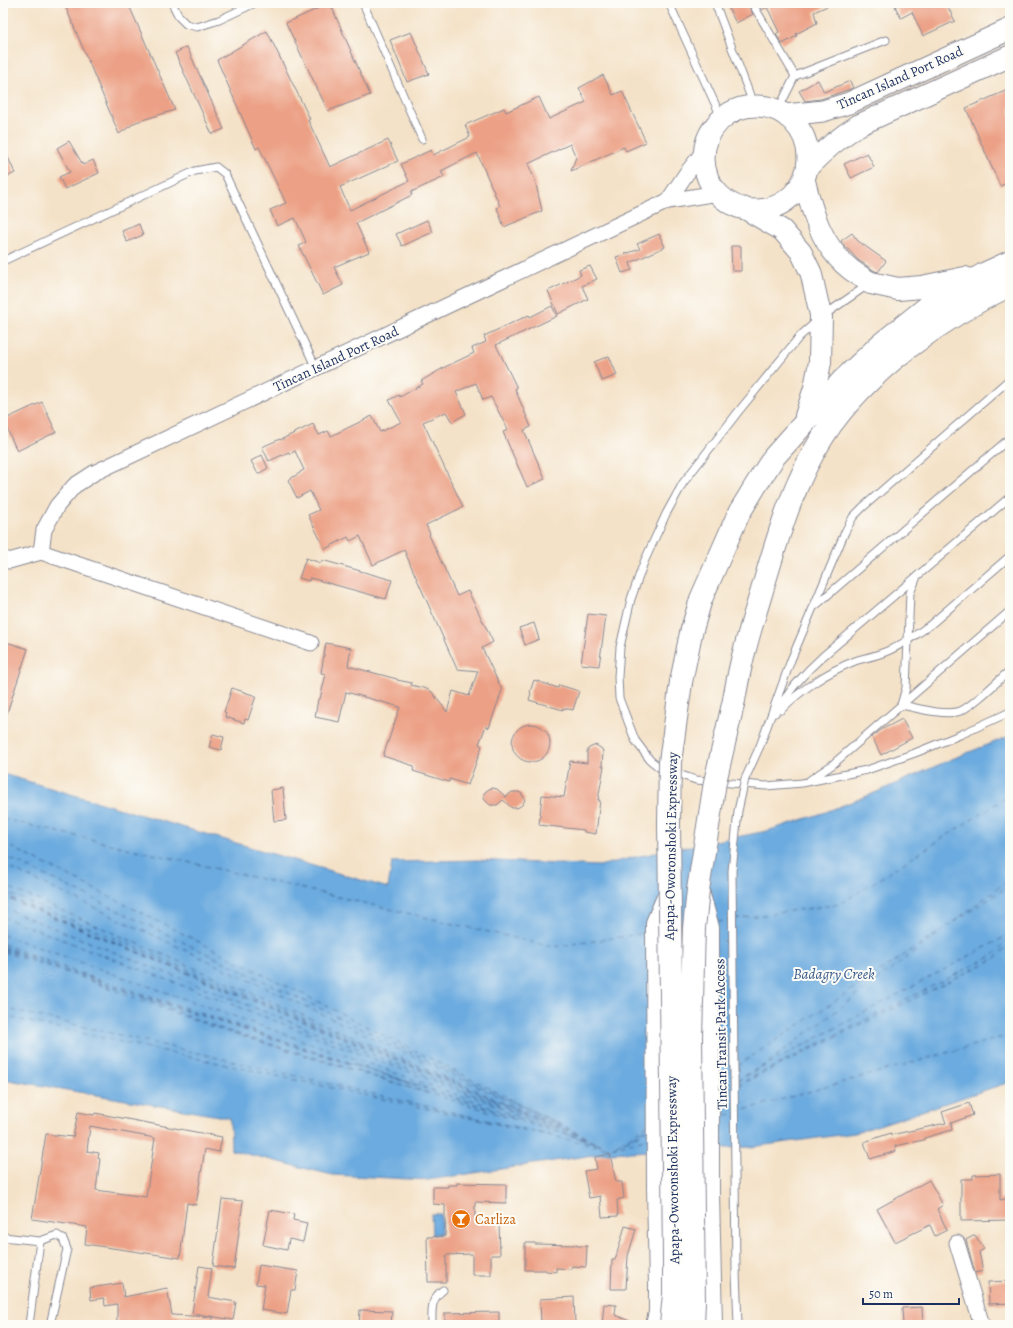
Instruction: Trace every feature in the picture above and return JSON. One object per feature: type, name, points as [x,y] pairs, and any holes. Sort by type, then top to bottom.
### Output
[{"type":"highway","name":"Apapa-Oworonshoki Expressway","points":[[671,1325],[674,1294],[674,1257],[669,895],[670,762],[681,682],[691,633],[701,599],[739,513],[774,457],[804,422],[842,381],[882,344],[926,308],[984,274],[1010,262]]},
{"type":"highway","points":[[871,283],[898,289],[922,287],[984,274]]},
{"type":"highway","name":"Apapa-Oworonshoki Expressway","points":[[693,1325],[691,1037],[694,928],[698,890],[715,782],[744,650],[788,506],[804,469],[825,434],[850,403],[874,378],[904,352],[944,322],[1010,285]]},
{"type":"highway","points":[[804,422],[815,388],[820,362],[821,317]]},
{"type":"highway","points":[[698,890],[708,928],[708,1193],[711,1325]]},
{"type":"highway","points":[[657,1325],[660,1314],[660,1286],[657,923],[669,895]]},
{"type":"street","name":"Tincan Island Port Road","points":[[782,113],[799,115],[823,111],[849,103],[1010,29]]},
{"type":"street","name":"Tincan Island Port Road","points":[[805,173],[830,145],[859,125],[1010,56]]},
{"type":"street","points":[[743,208],[754,209],[774,206],[792,196],[798,188],[805,173],[808,153],[805,138],[797,125],[782,113],[770,108],[754,106],[737,110],[722,119],[711,133],[705,150],[704,159],[707,173],[712,186],[726,200],[782,230],[801,252],[811,273],[821,317]]},
{"type":"street","points":[[668,201],[686,174],[705,150]]},
{"type":"street","points":[[805,173],[810,204],[818,228],[833,252],[849,269],[871,283]]},
{"type":"street","name":"Tincan Island Port Road","points":[[41,552],[44,530],[56,506],[74,486],[94,473],[668,201],[718,193]]},
{"type":"street","points":[[3,558],[9,561],[41,552],[311,643]]},
{"type":"street","points":[[957,1243],[982,1325]]},
{"type":"lane","points":[[172,3],[179,17],[186,24],[197,27],[219,20],[255,3]]},
{"type":"lane","points":[[364,3],[422,139]]},
{"type":"lane","points":[[669,3],[722,119]]},
{"type":"lane","points":[[715,3],[754,106]]},
{"type":"lane","points":[[752,3],[795,76]]},
{"type":"lane","points":[[782,113],[795,76],[886,40]]},
{"type":"lane","points":[[3,261],[195,171],[216,167],[225,174],[316,368]]},
{"type":"lane","points":[[871,283],[821,317],[800,336],[683,483],[666,514],[644,562],[631,599],[620,647],[619,698],[635,740],[650,760],[660,768],[696,780],[766,786],[802,783],[867,770],[962,734],[1010,712]]},
{"type":"lane","points":[[768,723],[791,660],[845,532],[853,517],[1010,379]]},
{"type":"lane","points":[[813,608],[1010,438]]},
{"type":"lane","points":[[768,723],[803,675],[1010,497]]},
{"type":"lane","points":[[768,723],[790,700],[828,674],[856,661],[886,652],[908,640],[930,625],[1010,556]]},
{"type":"lane","points":[[901,705],[906,688],[910,593],[918,575]]},
{"type":"lane","points":[[802,783],[813,778],[832,765],[1010,611]]},
{"type":"lane","points":[[901,705],[935,712],[957,712],[967,709],[1010,670]]},
{"type":"lane","name":"Tincan Transit Park Access","points":[[738,1325],[736,1272],[732,871],[738,811],[745,779],[760,746],[768,723]]},
{"type":"lane","points":[[3,1237],[40,1241],[56,1235],[63,1239],[67,1249],[50,1325]]},
{"type":"lane","points":[[29,1325],[40,1241]]},
{"type":"lane","points":[[432,1325],[434,1301],[438,1294],[443,1290]]},
{"type":"water","name":"Badagry Creek","points":[[1010,736],[1010,1082],[855,1133],[751,1147],[607,1153],[428,1180],[332,1175],[231,1150],[230,1118],[3,1079],[3,774],[388,888],[392,862],[477,860],[599,866],[635,857],[767,831],[823,813],[872,794],[959,756]]},
{"type":"water","points":[[431,1214],[441,1214],[441,1234],[432,1235]]},
{"type":"building","points":[[64,3],[128,3],[175,110],[136,122],[119,134]]},
{"type":"building","points":[[330,3],[370,95],[328,111],[286,23]]},
{"type":"building","points":[[726,3],[747,3],[753,14],[736,23]]},
{"type":"building","points":[[758,3],[834,3],[814,12],[817,23],[796,34],[797,36],[782,44],[776,34],[779,32],[767,7],[762,10]]},
{"type":"building","points":[[903,3],[946,3],[955,21],[923,36],[912,12],[901,18],[895,6]]},
{"type":"building","points":[[267,31],[310,119],[308,120],[330,167],[388,140],[398,161],[340,187],[350,210],[409,181],[401,164],[431,150],[433,155],[470,137],[465,125],[504,108],[506,112],[539,97],[549,119],[586,102],[579,88],[603,75],[613,95],[622,91],[646,142],[626,151],[624,147],[571,171],[576,157],[570,144],[528,164],[535,180],[542,211],[504,227],[497,208],[500,206],[477,153],[441,171],[444,177],[411,192],[412,195],[356,223],[369,252],[334,267],[343,285],[323,295],[299,246],[306,242],[295,218],[277,226],[270,210],[286,203],[259,147],[256,149],[217,60]]},
{"type":"building","points":[[411,32],[429,74],[407,82],[390,40]]},
{"type":"building","points":[[187,47],[224,129],[212,134],[175,53]]},
{"type":"building","points":[[818,80],[824,92],[850,81],[853,88],[821,99],[805,101],[799,91]]},
{"type":"building","points":[[1010,89],[1010,182],[1000,186],[966,108]]},
{"type":"building","points":[[69,141],[83,165],[93,160],[99,173],[65,189],[59,177],[70,172],[57,148]]},
{"type":"building","points":[[3,146],[15,173],[3,179]]},
{"type":"building","points":[[867,153],[874,167],[851,178],[844,164]]},
{"type":"building","points":[[427,220],[433,232],[402,246],[396,234]]},
{"type":"building","points":[[139,224],[143,235],[127,242],[122,231]]},
{"type":"building","points":[[852,233],[858,241],[886,261],[878,272],[858,260],[842,243],[841,241]]},
{"type":"building","points":[[659,234],[665,247],[630,263],[632,270],[622,273],[616,257],[640,249],[637,244]]},
{"type":"building","points":[[731,246],[741,246],[741,271],[732,271]]},
{"type":"building","points":[[590,266],[597,279],[582,286],[588,299],[558,314],[548,291],[581,275],[579,270]]},
{"type":"building","points":[[552,306],[557,316],[496,345],[517,388],[515,389],[531,427],[524,430],[545,479],[527,487],[503,432],[508,430],[491,397],[483,400],[476,383],[456,392],[466,414],[452,422],[446,412],[423,422],[463,507],[426,525],[430,534],[429,535],[457,596],[468,591],[493,642],[482,648],[502,690],[489,728],[486,726],[479,744],[482,746],[468,785],[450,779],[449,782],[413,771],[414,766],[383,756],[400,707],[346,692],[339,722],[315,717],[318,699],[320,699],[326,674],[321,673],[326,643],[351,648],[348,666],[412,683],[411,685],[427,689],[432,692],[447,712],[453,691],[469,696],[478,671],[457,669],[404,550],[373,565],[360,536],[350,541],[348,537],[325,549],[308,515],[319,510],[310,491],[297,498],[288,480],[304,470],[295,451],[290,454],[289,452],[269,461],[262,447],[313,424],[319,435],[328,431],[331,436],[372,416],[380,432],[401,422],[389,400],[399,395],[400,397],[423,384],[421,381],[474,353],[472,348],[486,342],[484,336]]},
{"type":"building","points":[[609,356],[617,375],[602,381],[594,362]]},
{"type":"building","points":[[42,402],[56,432],[17,451],[3,420]]},
{"type":"building","points":[[262,455],[268,468],[258,474],[251,461]]},
{"type":"building","points":[[306,558],[321,563],[322,560],[392,580],[386,599],[310,578],[309,581],[299,578]]},
{"type":"building","points":[[588,614],[606,616],[599,666],[581,664]]},
{"type":"building","points":[[534,623],[539,639],[525,645],[519,628]]},
{"type":"building","points":[[3,641],[28,649],[5,719],[3,718]]},
{"type":"building","points":[[534,680],[558,688],[559,685],[579,691],[573,710],[563,708],[563,710],[529,700]]},
{"type":"building","points":[[232,688],[256,696],[248,720],[245,719],[244,723],[225,717],[226,713],[224,712]]},
{"type":"building","points":[[902,719],[912,738],[881,755],[872,737],[881,730]]},
{"type":"building","points":[[531,724],[544,730],[550,743],[544,756],[531,762],[518,756],[512,743],[518,730]]},
{"type":"building","points":[[213,734],[224,737],[221,750],[209,747]]},
{"type":"building","points":[[596,745],[602,749],[602,766],[604,766],[598,800],[600,800],[596,834],[584,832],[584,830],[539,825],[542,795],[564,797],[570,761],[587,763],[587,751],[589,748]]},
{"type":"building","points":[[283,788],[286,820],[274,821],[271,790]]},
{"type":"building","points":[[493,788],[497,789],[506,797],[512,792],[519,792],[525,800],[522,805],[516,808],[512,808],[503,800],[497,805],[490,805],[484,799],[484,793]]},
{"type":"building","points":[[969,1103],[973,1115],[951,1123],[952,1130],[924,1138],[924,1140],[895,1146],[896,1151],[870,1159],[864,1142],[891,1133],[891,1135],[946,1123],[942,1112]]},
{"type":"building","points":[[78,1112],[94,1115],[95,1113],[222,1137],[219,1152],[205,1149],[196,1205],[187,1203],[180,1258],[85,1244],[87,1227],[32,1219],[46,1134],[73,1137]],"holes":[[[90,1126],[155,1138],[146,1197],[96,1190],[100,1159],[98,1158],[99,1153],[87,1151]]]},
{"type":"building","points":[[610,1154],[616,1182],[622,1182],[624,1198],[617,1200],[618,1216],[602,1217],[600,1196],[589,1198],[584,1171],[597,1169],[595,1157]]},
{"type":"building","points":[[1000,1174],[1000,1200],[1010,1198],[1010,1220],[961,1221],[961,1179],[973,1179],[973,1175]]},
{"type":"building","points":[[929,1180],[943,1205],[937,1209],[947,1230],[935,1236],[930,1225],[895,1242],[877,1209]]},
{"type":"building","points":[[457,1183],[506,1184],[506,1203],[475,1202],[475,1223],[499,1222],[500,1255],[491,1255],[491,1275],[472,1275],[472,1254],[446,1255],[446,1282],[428,1282],[427,1237],[445,1236],[445,1205],[433,1204],[433,1187],[448,1187],[448,1185],[457,1185]]},
{"type":"building","points":[[222,1199],[243,1201],[234,1269],[213,1266]]},
{"type":"building","points":[[270,1210],[294,1214],[293,1220],[307,1223],[303,1242],[289,1239],[287,1250],[263,1245]]},
{"type":"building","points":[[625,1226],[636,1229],[628,1256],[626,1289],[611,1289],[612,1260],[615,1260]]},
{"type":"building","points":[[975,1235],[984,1249],[979,1252],[983,1271],[975,1273],[966,1240]]},
{"type":"building","points":[[525,1243],[587,1246],[586,1267],[572,1266],[571,1269],[556,1268],[556,1272],[546,1270],[525,1270]]},
{"type":"building","points":[[259,1265],[298,1271],[295,1290],[291,1290],[287,1314],[261,1310],[265,1285],[256,1284]]},
{"type":"building","points":[[199,1266],[212,1268],[208,1297],[236,1302],[233,1320],[192,1313]]},
{"type":"building","points":[[1010,1281],[1010,1303],[989,1304],[988,1282]]},
{"type":"building","points":[[122,1283],[124,1297],[167,1288],[172,1315],[212,1317],[212,1325],[117,1325],[117,1304],[105,1306],[104,1298],[91,1300],[90,1288]]},
{"type":"building","points":[[574,1297],[575,1324],[541,1325],[540,1299]]},
{"type":"building","points":[[604,1304],[616,1305],[615,1315],[639,1325],[602,1325]]},
{"type":"building","points":[[922,1307],[923,1325],[903,1325],[902,1308]]},
{"type":"building","points":[[360,1310],[392,1311],[391,1325],[359,1325]]},
{"type":"building","points":[[499,1312],[499,1325],[445,1325],[445,1313]]},
{"type":"ferry route","points":[[735,919],[840,904],[1010,795]]},
{"type":"ferry route","points":[[3,819],[553,947],[647,933]]},
{"type":"ferry route","points":[[3,843],[590,1139]]},
{"type":"ferry route","points":[[3,855],[561,1125]]},
{"type":"ferry route","points":[[3,865],[600,1144]]},
{"type":"ferry route","points":[[953,922],[1010,879]]},
{"type":"ferry route","points":[[3,885],[588,1139]]},
{"type":"ferry route","points":[[737,1066],[1010,885]]},
{"type":"ferry route","points":[[3,891],[538,1118]]},
{"type":"ferry route","points":[[3,895],[477,1093]]},
{"type":"ferry route","points":[[3,896],[243,996]]},
{"type":"ferry route","points":[[3,897],[451,1083]]},
{"type":"ferry route","points":[[3,908],[611,1149],[647,1125]]},
{"type":"ferry route","points":[[3,917],[556,1128]]},
{"type":"ferry route","points":[[718,922],[730,920]]},
{"type":"ferry route","points":[[737,1080],[766,1064],[938,934]]},
{"type":"ferry route","points":[[737,1081],[1010,934]]},
{"type":"ferry route","points":[[3,935],[594,1143]]},
{"type":"ferry route","points":[[737,1085],[994,955],[1010,937]]},
{"type":"ferry route","points":[[737,1086],[996,958],[1010,943]]},
{"type":"ferry route","points":[[3,944],[99,981]]},
{"type":"ferry route","points":[[3,947],[54,964]]},
{"type":"ferry route","points":[[3,948],[33,959]]},
{"type":"ferry route","points":[[3,950],[348,1063]]},
{"type":"ferry route","points":[[3,952],[585,1140]]},
{"type":"ferry route","points":[[80,973],[517,1118]]},
{"type":"ferry route","points":[[90,981],[221,1030],[430,1094]]},
{"type":"ferry route","points":[[143,998],[222,1029],[562,1134]]},
{"type":"ferry route","points":[[3,1008],[550,1135]]},
{"type":"ferry route","points":[[3,1016],[607,1148]]},
{"type":"ferry route","points":[[737,1112],[1010,1035]]},
{"type":"ferry route","points":[[349,1063],[420,1086]]},
{"type":"ferry route","points":[[718,1078],[731,1070]]},
{"type":"ferry route","points":[[719,1089],[730,1083]]},
{"type":"ferry route","points":[[718,1091],[731,1084]]},
{"type":"ferry route","points":[[720,1094],[731,1088]]},
{"type":"ferry route","points":[[719,1095],[731,1089]]},
{"type":"ferry route","points":[[478,1094],[512,1108]]},
{"type":"ferry route","points":[[513,1108],[536,1118]]},
{"type":"ferry route","points":[[718,1118],[731,1114]]},
{"type":"ferry route","points":[[537,1118],[564,1129]]},
{"type":"ferry route","points":[[617,1145],[648,1128]]},
{"type":"ferry route","points":[[628,1140],[647,1130]]},
{"type":"ferry route","points":[[563,1134],[574,1137]]},
{"type":"ferry route","points":[[612,1148],[648,1138]]},
{"type":"ferry route","points":[[584,1141],[593,1143]]},
{"type":"ferry route","points":[[593,1143],[600,1145]]},
{"type":"place","name":"Carliza","points":[[461,1219]]}]
